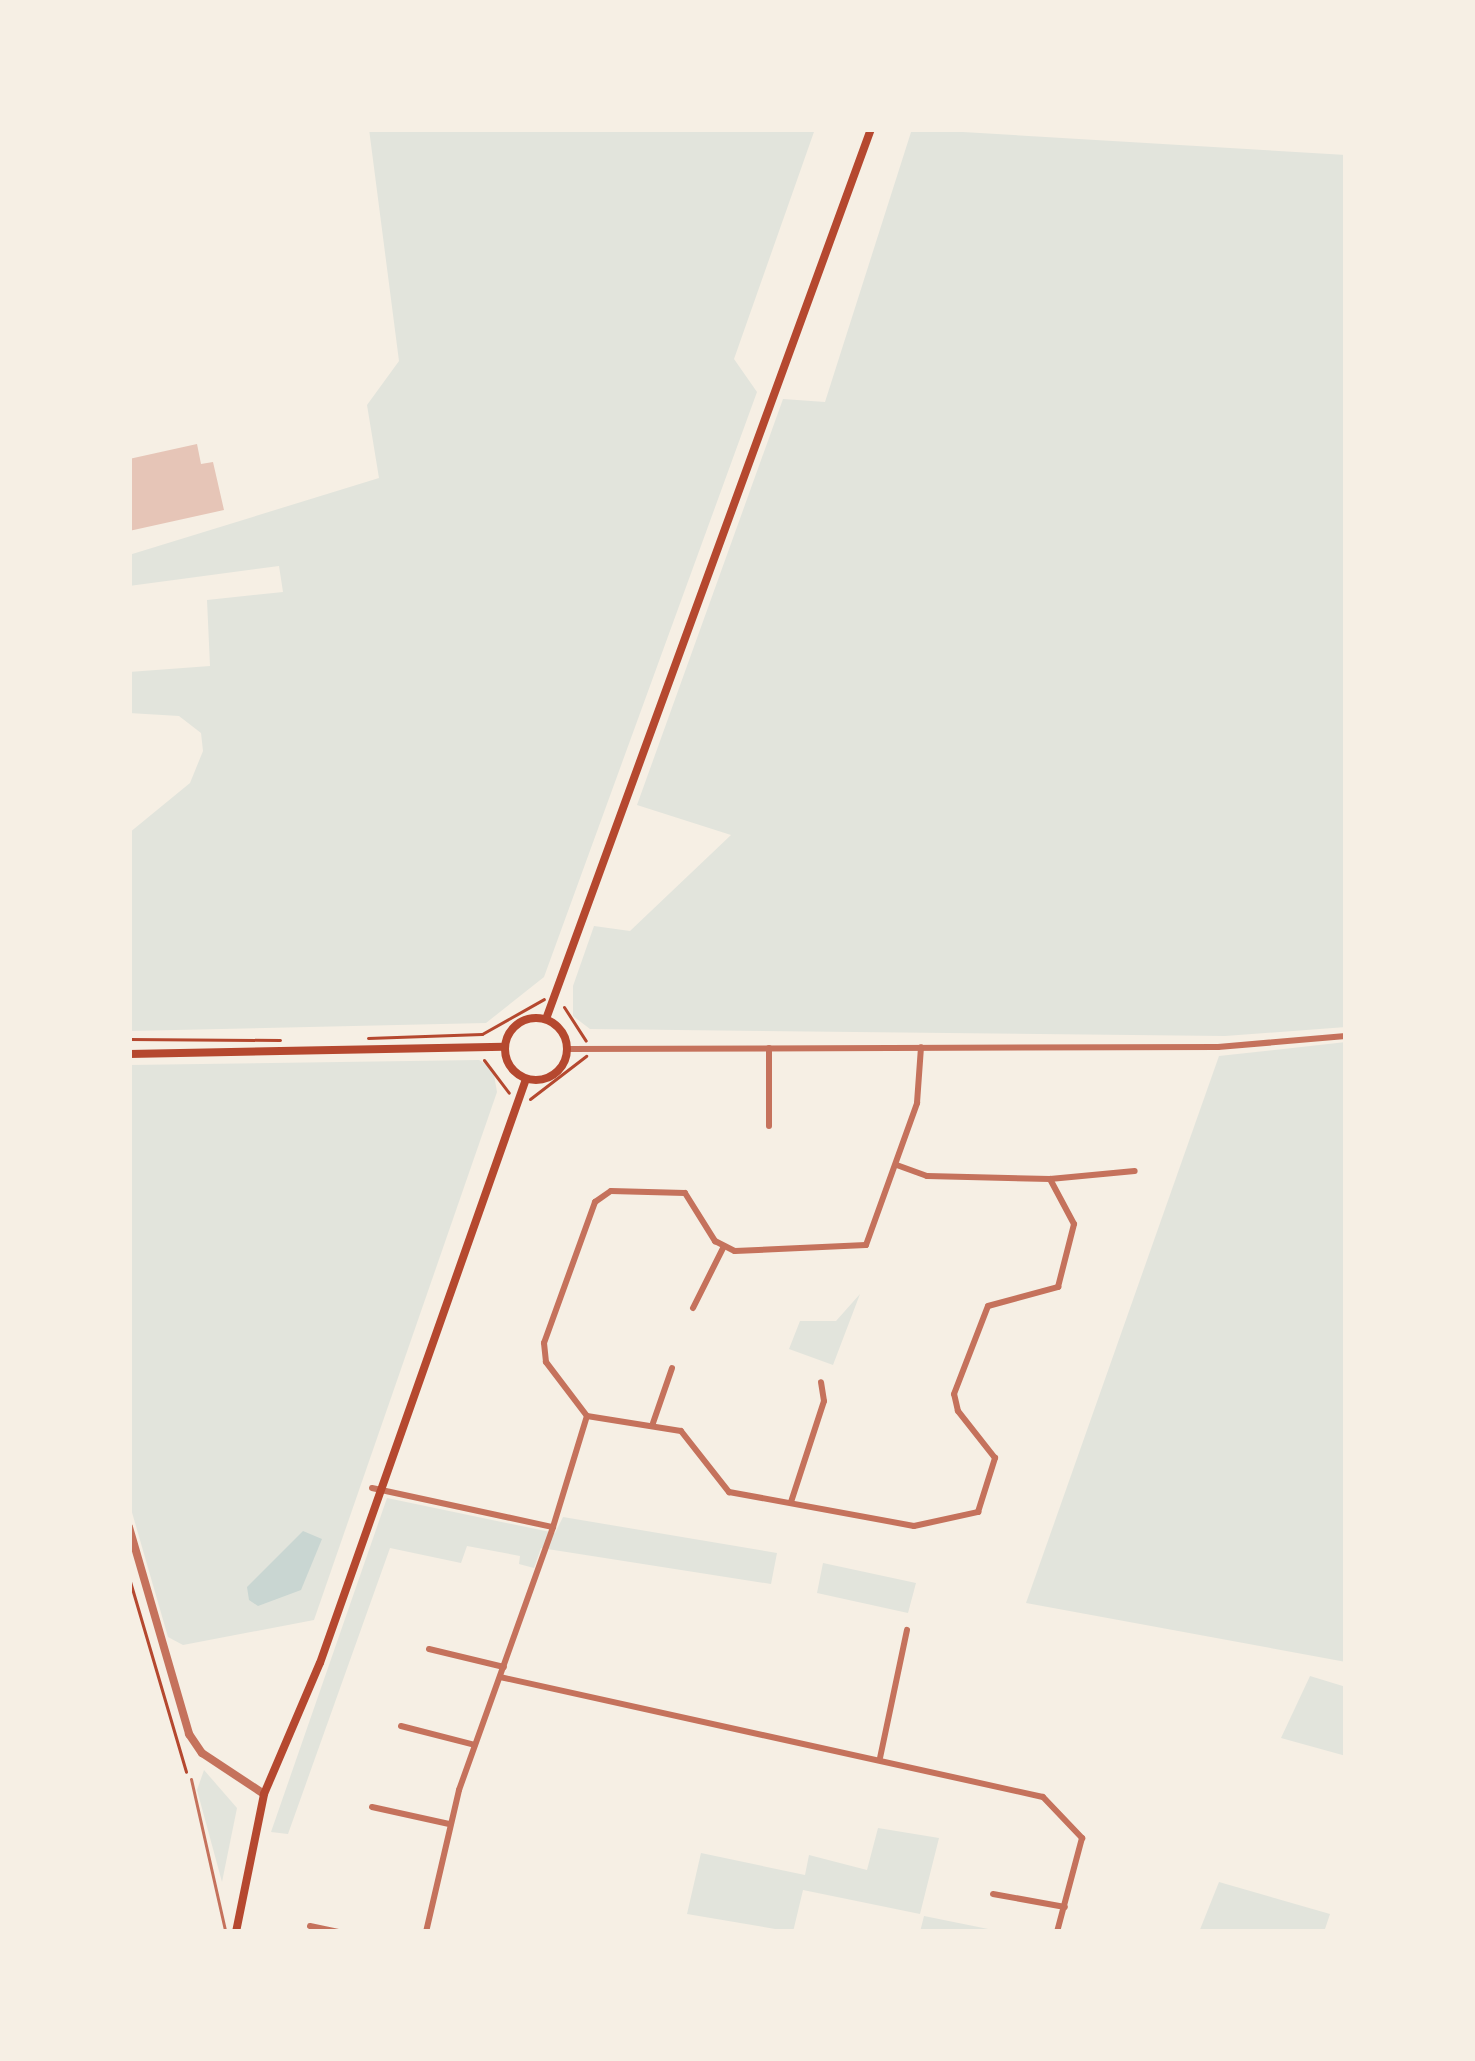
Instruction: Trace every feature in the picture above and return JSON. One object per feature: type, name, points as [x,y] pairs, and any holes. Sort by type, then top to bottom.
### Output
[{"type":"main road","points":[[546,1019],[871,129]]},
{"type":"main road","points":[[546,1019],[563,1032],[568,1049],[557,1072],[526,1079],[508,1064],[504,1047],[517,1023],[546,1019]]},
{"type":"main road","points":[[129,1054],[504,1047]]},
{"type":"main road","points":[[236,1932],[264,1794],[526,1079]]},
{"type":"street","points":[[568,1049],[1218,1047],[1346,1036]]},
{"type":"street","points":[[693,1309],[708,1264],[723,1248],[866,1245],[917,1103],[921,1047]]},
{"type":"street","points":[[769,1048],[769,1126]]},
{"type":"street","points":[[896,1165],[927,1176],[1050,1179],[1135,1171]]},
{"type":"street","points":[[723,1248],[685,1192],[611,1190],[595,1202],[542,1353],[586,1416],[653,1423],[688,1437],[722,1489],[918,1526],[978,1512],[995,1458],[958,1411],[954,1394],[988,1306],[1058,1288],[1076,1231],[1050,1179]]},
{"type":"street","points":[[653,1423],[672,1368]]},
{"type":"street","points":[[791,1502],[824,1401],[821,1382]]},
{"type":"street","points":[[425,1932],[449,1824],[553,1527],[586,1416]]},
{"type":"street","points":[[377,1490],[553,1527]]},
{"type":"street","points":[[129,1527],[189,1734],[202,1753],[264,1794]]},
{"type":"street","points":[[880,1758],[907,1630]]},
{"type":"street","points":[[429,1649],[504,1667]]},
{"type":"street","points":[[500,1677],[1043,1797],[1082,1838],[1057,1932]]},
{"type":"street","points":[[401,1726],[475,1745]]},
{"type":"street","points":[[372,1807],[449,1824]]},
{"type":"street","points":[[993,1894],[1065,1907]]},
{"type":"street","points":[[310,1926],[338,1932]]},
{"type":"lane","points":[[190,1779],[225,1930]]},
{"type":"path","points":[[346,1039],[482,1034],[520,1008],[552,1002],[567,1008],[586,1050]]},
{"type":"path","points":[[129,1039],[301,1041]]},
{"type":"path","points":[[129,1578],[177,1756],[190,1779]]},
{"type":"shaded area","points":[[369,129],[815,129],[734,359],[757,392],[544,977],[486,1023],[129,1031],[129,833],[190,783],[203,751],[201,733],[179,716],[129,713],[129,672],[210,666],[207,600],[283,592],[279,566],[129,586],[129,555],[379,478],[367,405],[399,361]]},
{"type":"shaded area","points":[[912,129],[1346,155],[1346,1027],[1225,1036],[590,1029],[573,1016],[573,986],[594,926],[630,931],[731,835],[637,805],[783,399],[825,402]]},
{"type":"shaded area","points":[[1346,1042],[1346,1662],[1026,1603],[1219,1056]]},
{"type":"shaded area","points":[[479,1060],[493,1069],[497,1092],[314,1620],[183,1645],[168,1637],[129,1502],[129,1065]]},
{"type":"shaded area","points":[[860,1294],[833,1365],[789,1349],[800,1321],[836,1321]]},
{"type":"shaded area","points":[[387,1498],[555,1533],[563,1517],[777,1553],[771,1584],[541,1548],[534,1568],[519,1564],[520,1556],[467,1546],[461,1563],[390,1548],[288,1834],[271,1832]]},
{"type":"shaded area","points":[[303,1531],[322,1539],[301,1590],[258,1606],[249,1600],[247,1587]]},
{"type":"shaded area","points":[[823,1563],[916,1583],[908,1613],[817,1593]]},
{"type":"shaded area","points":[[1310,1676],[1346,1687],[1346,1756],[1281,1738]]},
{"type":"shaded area","points":[[204,1770],[237,1808],[222,1882],[197,1790]]},
{"type":"shaded area","points":[[878,1828],[939,1838],[920,1914],[803,1890],[793,1932],[687,1914],[701,1853],[805,1875],[809,1855],[867,1870]]},
{"type":"shaded area","points":[[1219,1882],[1330,1914],[1324,1932],[1199,1932]]},
{"type":"shaded area","points":[[924,1916],[1003,1932],[920,1932]]},
{"type":"building","points":[[197,444],[201,464],[213,462],[224,510],[129,531],[129,459]]}]
